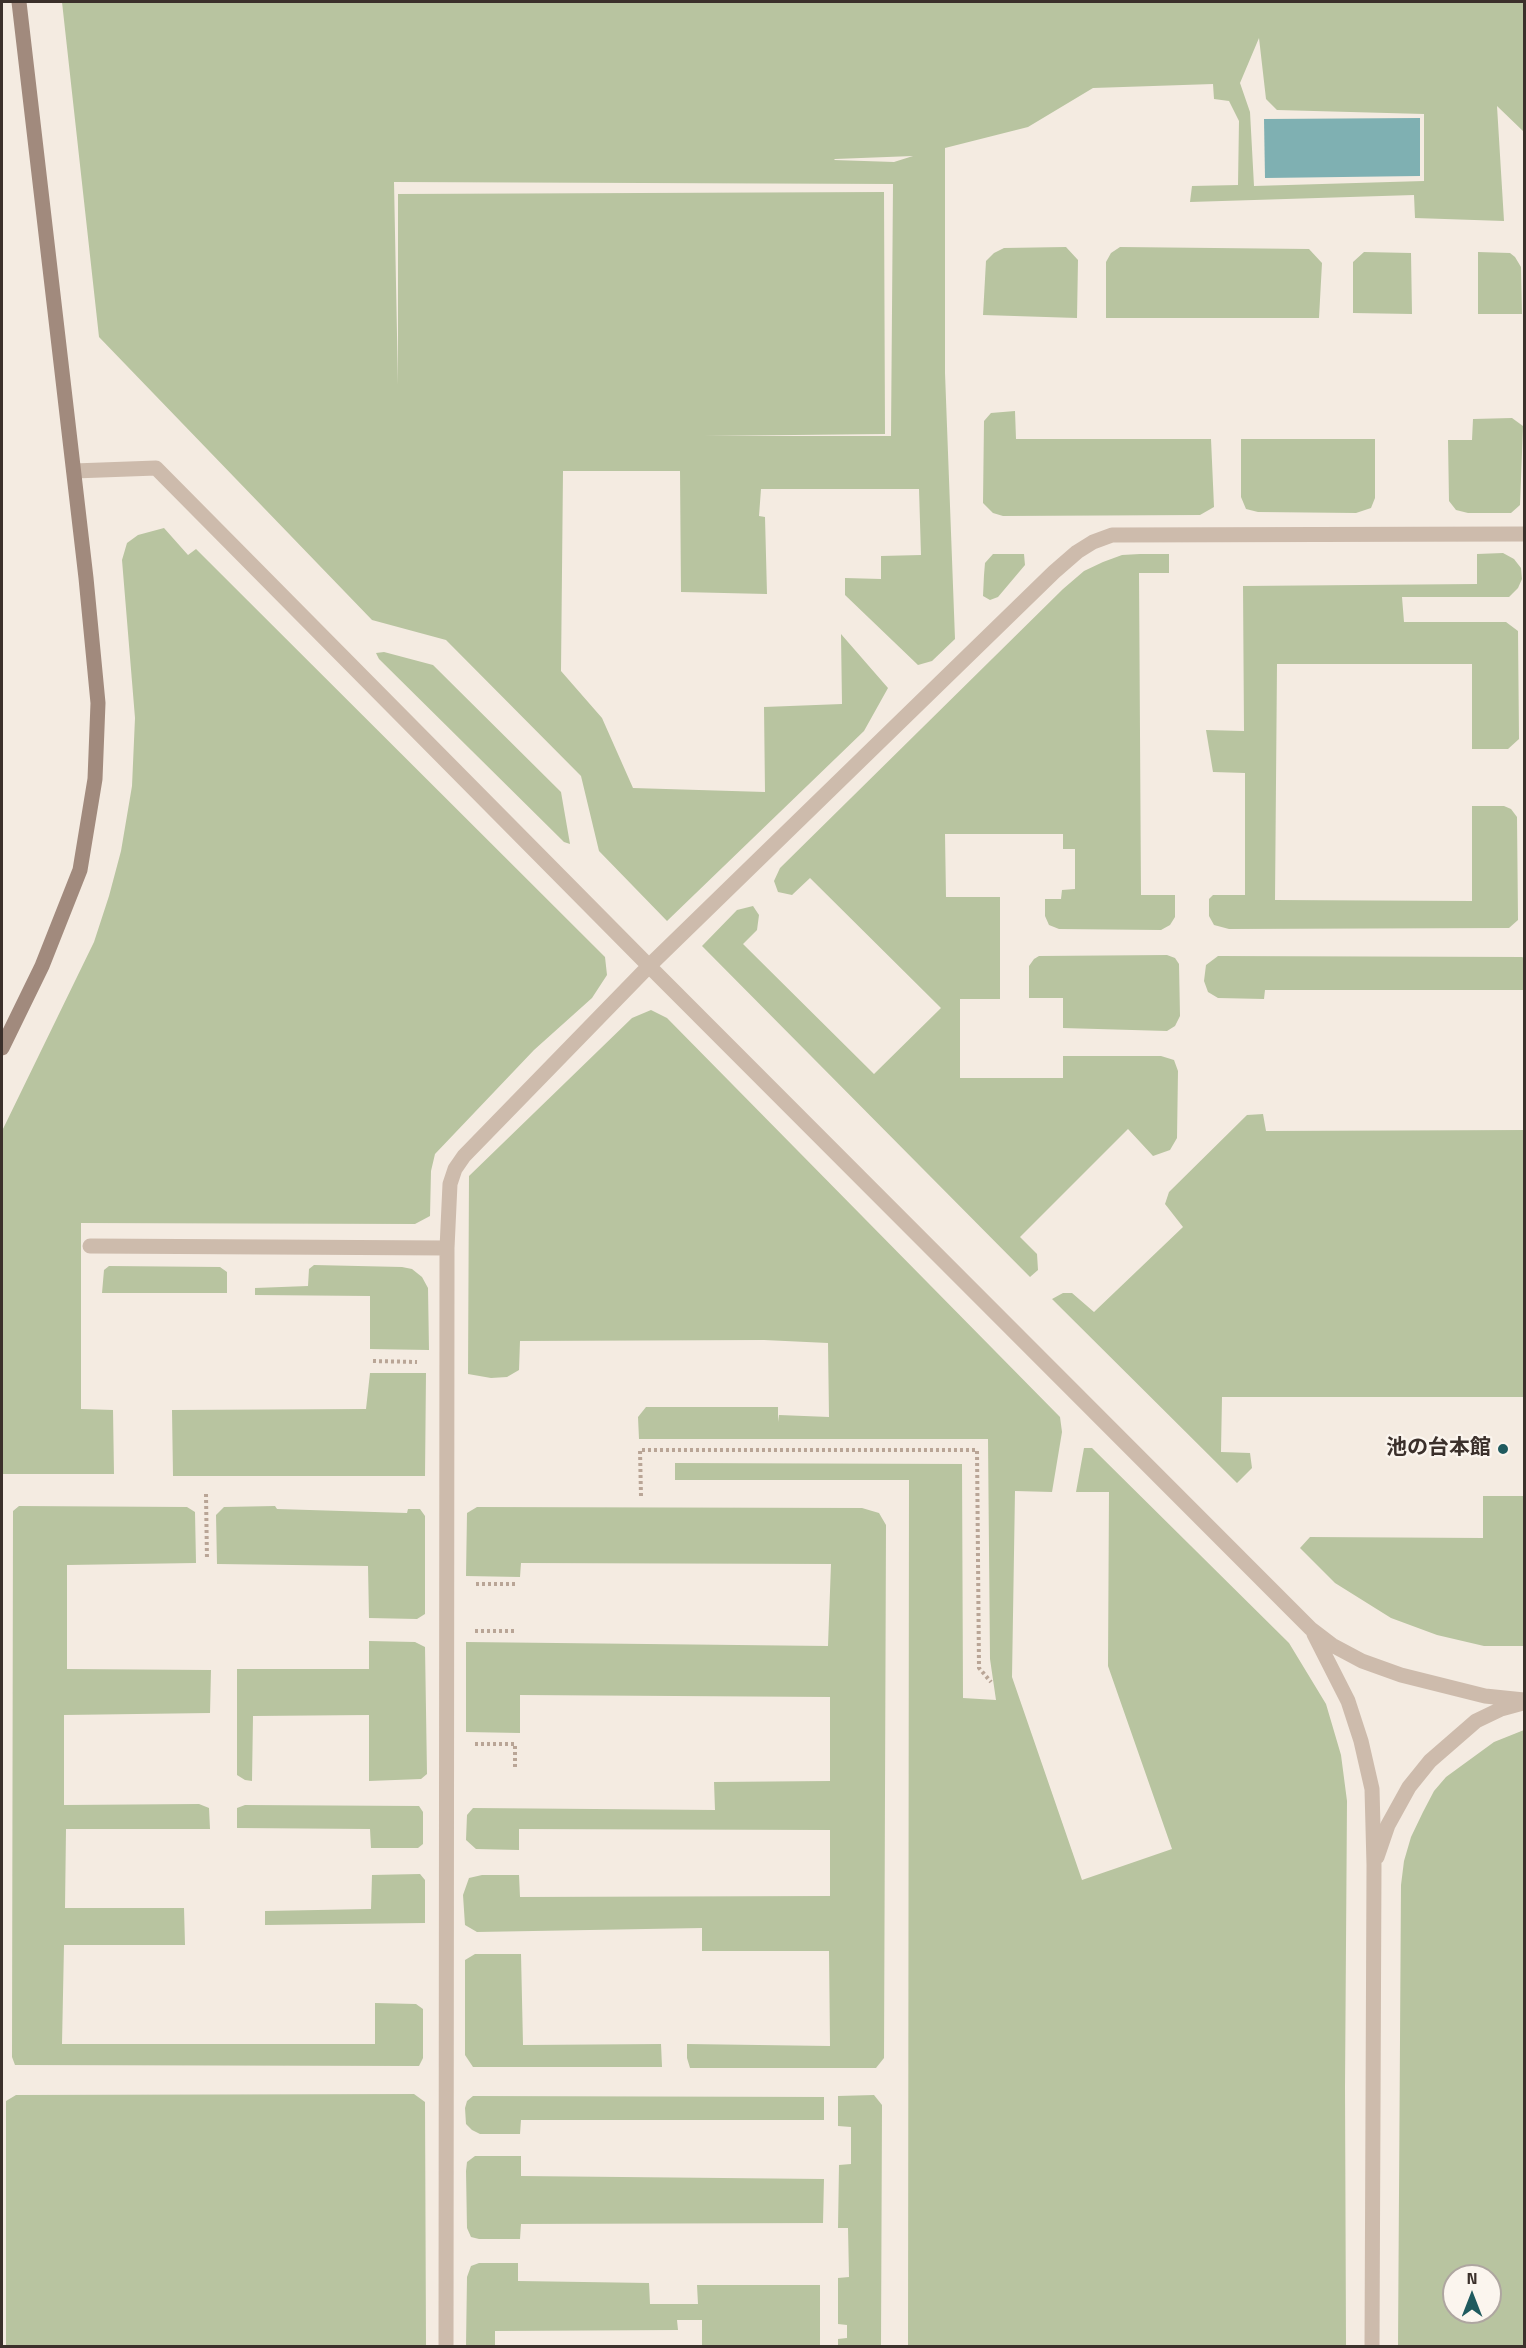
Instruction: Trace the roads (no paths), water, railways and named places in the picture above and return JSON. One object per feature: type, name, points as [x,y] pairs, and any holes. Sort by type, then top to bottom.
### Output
[{"type":"street","points":[[2,1048],[42,966],[80,870],[95,779],[98,703],[74,471],[19,2]]},
{"type":"lane","points":[[74,471],[156,468],[1311,1629],[1332,1645],[1362,1661],[1401,1675],[1485,1696],[1524,1701]]},
{"type":"lane","points":[[446,2346],[447,1248],[450,1184],[455,1169],[464,1156],[650,966],[1054,572],[1077,552],[1093,542],[1112,535],[1524,534]]},
{"type":"lane","points":[[90,1246],[447,1248]]},
{"type":"lane","points":[[1311,1629],[1348,1701],[1361,1741],[1372,1789],[1374,1865],[1372,2346]]},
{"type":"lane","points":[[1374,1865],[1388,1825],[1408,1787],[1430,1761],[1476,1721],[1524,1701]]},
{"type":"water","points":[[1420,118],[1420,176],[1265,178],[1264,119]]},
{"type":"place","name":"池の台本館","points":[[1503,1449]]}]
